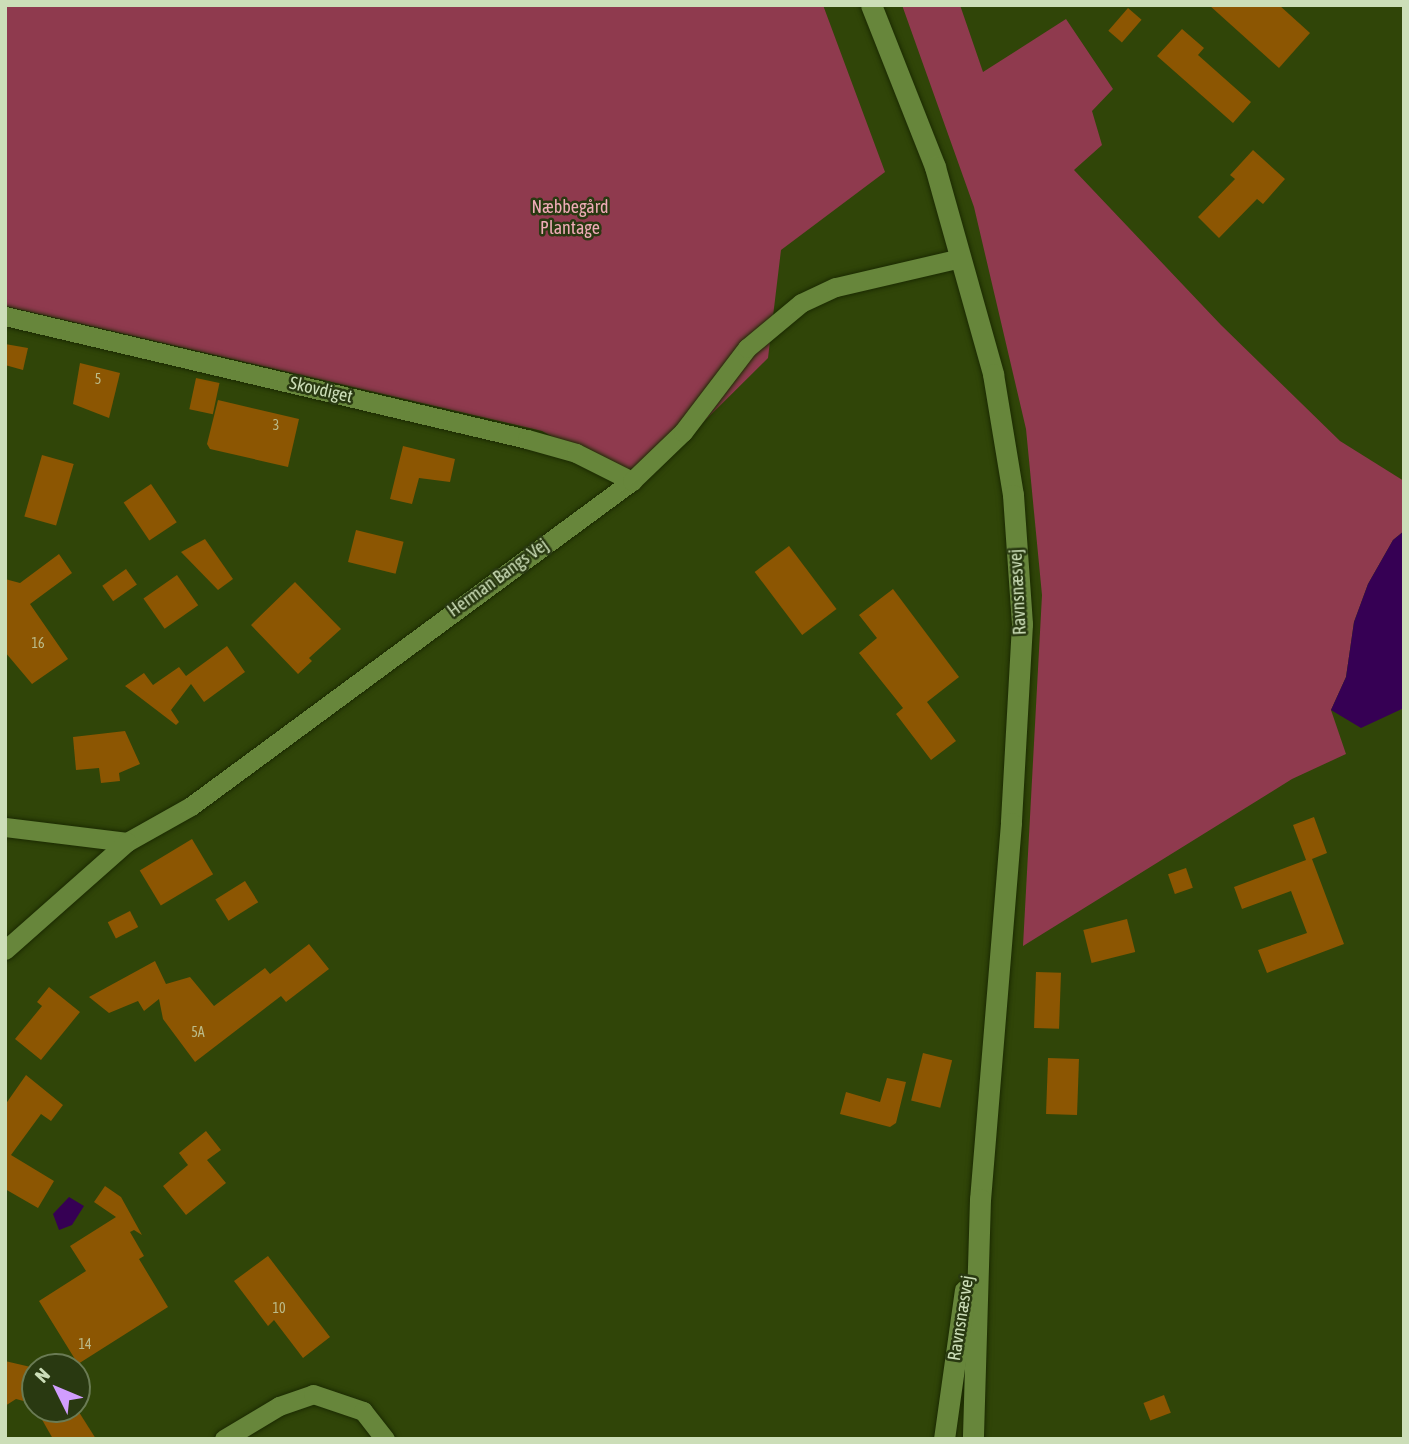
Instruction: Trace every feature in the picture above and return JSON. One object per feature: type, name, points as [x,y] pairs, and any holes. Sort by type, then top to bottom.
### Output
[{"type":"main road","name":"Ravnsnæsvej","points":[[872,5],[935,167],[993,374],[1013,495],[1022,624],[1012,823],[980,1199],[973,1439]]},
{"type":"main road","name":"Ravnsnæsvej","points":[[944,1439],[980,1199]]},
{"type":"street","name":"Herman Bangs Vej","points":[[5,950],[127,842],[199,801],[632,481],[683,432],[747,348],[801,303],[836,287],[961,258]]},
{"type":"street","name":"Skovdiget","points":[[5,316],[527,439],[576,453],[632,481]]},
{"type":"street","points":[[5,827],[127,842]]},
{"type":"street","points":[[224,1439],[279,1406],[313,1394],[363,1411],[385,1439]]},
{"type":"green space","name":"Næbbegård Plantage","points":[[5,5],[823,5],[885,172],[781,250],[768,358],[640,485],[542,431],[5,306]]},
{"type":"green space","points":[[902,5],[960,5],[983,72],[1066,19],[1113,89],[1092,111],[1102,145],[1074,170],[1221,325],[1340,441],[1404,481],[1404,531],[1393,540],[1368,584],[1354,622],[1346,677],[1331,710],[1346,754],[1292,779],[1023,946],[1042,595],[1026,429],[974,207]]},
{"type":"shaded area","points":[[1404,531],[1404,708],[1361,728],[1331,710],[1346,677],[1354,622],[1368,584],[1393,540]]},
{"type":"shaded area","points":[[69,1197],[84,1206],[72,1225],[59,1230],[53,1214]]},
{"type":"building","points":[[1209,5],[1279,5],[1310,33],[1279,68]]},
{"type":"building","points":[[1128,8],[1142,20],[1122,42],[1108,31]]},
{"type":"building","points":[[1182,29],[1204,48],[1198,55],[1251,102],[1233,123],[1157,56]]},
{"type":"building","points":[[1253,150],[1285,179],[1263,204],[1257,199],[1219,238],[1198,217],[1235,179],[1230,175]]},
{"type":"building","points":[[5,344],[28,348],[23,370],[5,365]]},
{"type":"building","points":[[80,363],[120,373],[109,418],[73,404]]},
{"type":"building","points":[[196,378],[219,383],[213,414],[189,409]]},
{"type":"building","points":[[218,400],[299,419],[288,467],[210,449],[207,444]]},
{"type":"building","points":[[403,446],[455,459],[450,482],[419,478],[412,504],[390,499]]},
{"type":"building","points":[[42,455],[74,464],[56,526],[24,517]]},
{"type":"building","points":[[151,484],[177,522],[149,541],[124,502]]},
{"type":"building","points":[[356,530],[404,542],[396,574],[348,562]]},
{"type":"building","points":[[205,539],[233,579],[218,590],[181,552]]},
{"type":"building","points":[[789,546],[837,609],[802,635],[755,572]]},
{"type":"building","points":[[59,554],[72,573],[30,604],[68,659],[32,684],[5,652],[5,579],[20,583]]},
{"type":"building","points":[[126,569],[137,585],[113,601],[102,586]]},
{"type":"building","points":[[177,575],[198,605],[165,629],[143,599]]},
{"type":"building","points":[[295,582],[341,629],[309,658],[312,661],[298,674],[251,625]]},
{"type":"building","points":[[893,589],[959,677],[927,702],[956,741],[931,760],[896,714],[903,708],[859,653],[877,638],[859,615]]},
{"type":"building","points":[[227,646],[245,672],[204,702],[191,684],[171,710],[179,722],[176,725],[125,686],[144,673],[153,685],[179,667],[186,676]]},
{"type":"building","points":[[125,731],[140,764],[119,773],[120,781],[101,783],[99,768],[76,770],[73,737]]},
{"type":"building","points":[[1314,817],[1327,853],[1312,859],[1344,944],[1267,973],[1258,950],[1307,933],[1291,891],[1242,909],[1234,887],[1306,860],[1293,825]]},
{"type":"building","points":[[192,839],[213,874],[161,906],[140,870]]},
{"type":"building","points":[[1186,868],[1193,888],[1175,894],[1168,874]]},
{"type":"building","points":[[245,881],[258,902],[229,921],[215,900]]},
{"type":"building","points":[[130,911],[138,927],[116,938],[108,922]]},
{"type":"building","points":[[1127,919],[1135,952],[1092,963],[1083,930]]},
{"type":"building","points":[[309,944],[329,969],[286,1002],[281,996],[195,1062],[163,1019],[159,999],[144,1011],[138,1001],[109,1013],[89,997],[155,961],[166,984],[190,977],[214,1006],[265,968],[270,974]]},
{"type":"building","points":[[1036,972],[1061,973],[1059,1029],[1034,1028]]},
{"type":"building","points":[[49,987],[80,1012],[41,1060],[15,1039],[42,1006],[37,1002]]},
{"type":"building","points":[[923,1053],[952,1060],[940,1108],[911,1101]]},
{"type":"building","points":[[1048,1058],[1079,1059],[1077,1115],[1046,1114]]},
{"type":"building","points":[[26,1075],[63,1105],[51,1121],[41,1114],[11,1155],[54,1181],[38,1208],[5,1189],[5,1105]]},
{"type":"building","points":[[887,1078],[906,1082],[896,1123],[890,1127],[840,1114],[846,1092],[880,1102]]},
{"type":"building","points":[[206,1131],[221,1150],[207,1160],[226,1183],[186,1215],[163,1186],[188,1165],[179,1153]]},
{"type":"building","points":[[105,1186],[121,1197],[142,1235],[134,1230],[130,1232],[144,1256],[139,1259],[168,1307],[91,1356],[91,1353],[71,1353],[39,1301],[86,1271],[70,1246],[116,1217],[94,1202]]},
{"type":"building","points":[[268,1256],[330,1337],[303,1358],[274,1320],[268,1326],[234,1281]]},
{"type":"building","points":[[5,1361],[21,1365],[21,1400],[16,1399],[5,1406]]},
{"type":"building","points":[[1164,1395],[1171,1413],[1150,1421],[1143,1403]]},
{"type":"building","points":[[44,1423],[86,1423],[96,1439],[53,1439]]}]
